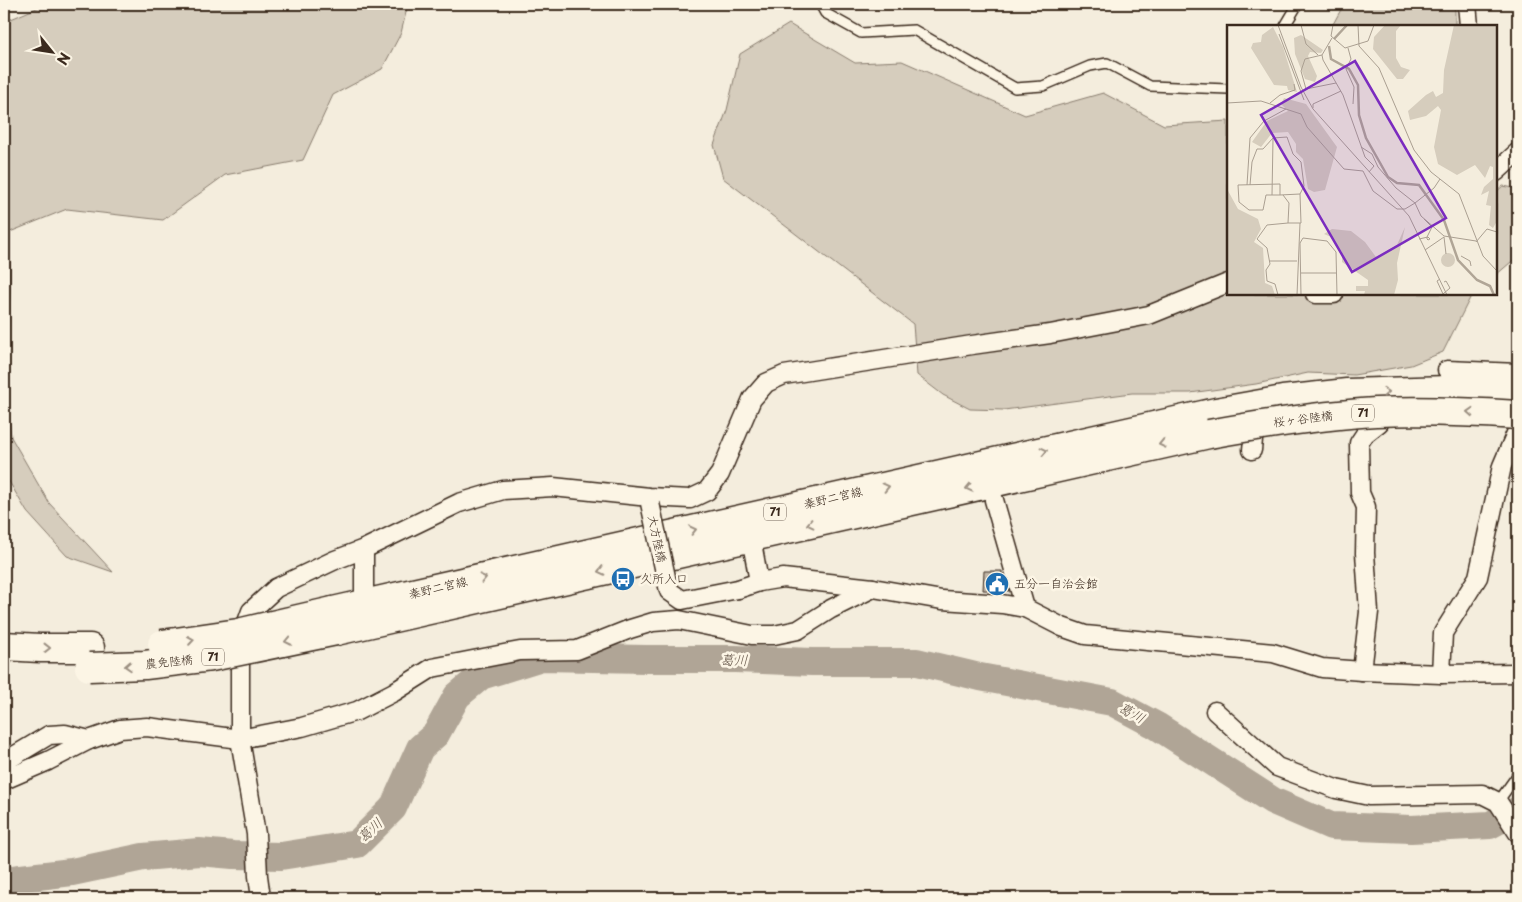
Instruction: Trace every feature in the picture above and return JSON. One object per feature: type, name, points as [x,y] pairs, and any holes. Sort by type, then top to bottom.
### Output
[{"type":"main road","name":"桜ヶ谷陸橋","points":[[1212,423],[1283,400],[1347,393],[1449,390],[1518,395]]},
{"type":"main road","name":"桜ヶ谷陸橋","points":[[1212,423],[1277,422],[1377,412],[1463,412],[1518,427]]},
{"type":"main road","name":"秦野二宮線","points":[[334,621],[751,537],[1212,423]]},
{"type":"main road","name":"秦野二宮線","points":[[364,615],[1212,423]]},
{"type":"main road","name":"農免陸橋","points":[[90,657],[141,646],[334,621]]},
{"type":"main road","name":"71","points":[[4,646],[40,648],[90,657]]},
{"type":"main road","name":"71","points":[[4,665],[45,667],[90,657]]},
{"type":"street","points":[[1468,4],[1469,25]]},
{"type":"street","points":[[1497,171],[1518,152]]},
{"type":"street","points":[[261,898],[256,834],[240,739],[240,641],[251,611],[276,588],[335,560],[364,549],[459,503],[503,490],[553,487],[649,500],[690,499],[706,491],[720,474],[752,399],[766,383],[784,375],[1050,334],[1149,315],[1227,283]]},
{"type":"street","points":[[1447,370],[1518,373]]},
{"type":"street","points":[[1252,450],[1255,415],[1354,404],[1379,417],[1379,423],[1365,434],[1360,443],[1360,494],[1366,507],[1365,553],[1369,612],[1362,671]]},
{"type":"street","points":[[1441,674],[1443,633],[1478,577],[1502,466],[1518,427]]},
{"type":"street","name":"大方陸橋","points":[[649,500],[669,591],[682,600],[783,578],[873,588],[942,600],[1002,604],[1025,608],[1062,627],[1085,635],[1273,653],[1322,668],[1441,674],[1518,673]]},
{"type":"street","points":[[994,500],[1025,608]]},
{"type":"street","points":[[751,537],[759,582]]},
{"type":"street","points":[[364,549],[364,615]]},
{"type":"street","points":[[4,780],[48,761],[89,740],[120,729],[147,727],[240,739],[302,727],[357,712],[432,668],[520,651],[577,650],[630,629],[654,622],[679,620],[752,635],[774,635],[798,630],[831,609],[873,588]]},
{"type":"street","points":[[1216,711],[1277,767],[1336,789],[1368,796],[1482,794],[1500,804],[1517,831]]},
{"type":"street","points":[[4,762],[49,735],[65,734],[89,740]]},
{"type":"lane","points":[[820,4],[825,13],[861,33],[914,30],[1015,88],[1043,86],[1090,66],[1107,63],[1150,86],[1227,89]]},
{"type":"lane","points":[[1286,25],[1298,4]]},
{"type":"lane","points":[[1500,804],[1518,774]]},
{"type":"shaded area","points":[[46,4],[408,4],[401,33],[382,69],[333,95],[303,160],[225,175],[163,220],[67,209],[10,232],[6,390],[11,437],[49,503],[113,572],[67,556],[27,512],[4,473],[4,22]]},
{"type":"shaded area","points":[[1344,4],[1453,4],[1455,11],[1455,25],[1333,25]]},
{"type":"shaded area","points":[[789,24],[855,63],[902,61],[1025,115],[1103,93],[1164,125],[1227,121],[1227,295],[1472,295],[1443,352],[1411,365],[1354,375],[1308,373],[1256,384],[1190,393],[1132,393],[1004,410],[970,409],[943,395],[917,375],[913,324],[723,178],[714,145],[727,110],[740,54]]},
{"type":"shaded area","points":[[1503,186],[1514,188],[1518,193],[1518,256],[1497,274],[1497,191]]},
{"type":"building","name":"五分一自治会館","points":[[984,571],[1002,571],[1002,577],[1005,577],[1009,591],[983,590]]},
{"type":"waterway","name":"葛川","points":[[4,880],[72,872],[143,857],[199,852],[281,856],[357,844],[393,808],[420,748],[436,734],[457,696],[481,676],[542,657],[917,662],[980,677],[1112,702],[1157,726],[1273,801],[1331,826],[1411,829],[1490,825],[1518,810]]},
{"type":"place","name":"久所入口","points":[[623,579]]},
{"type":"place","name":"五分一自治会館","points":[[997,584]]}]
